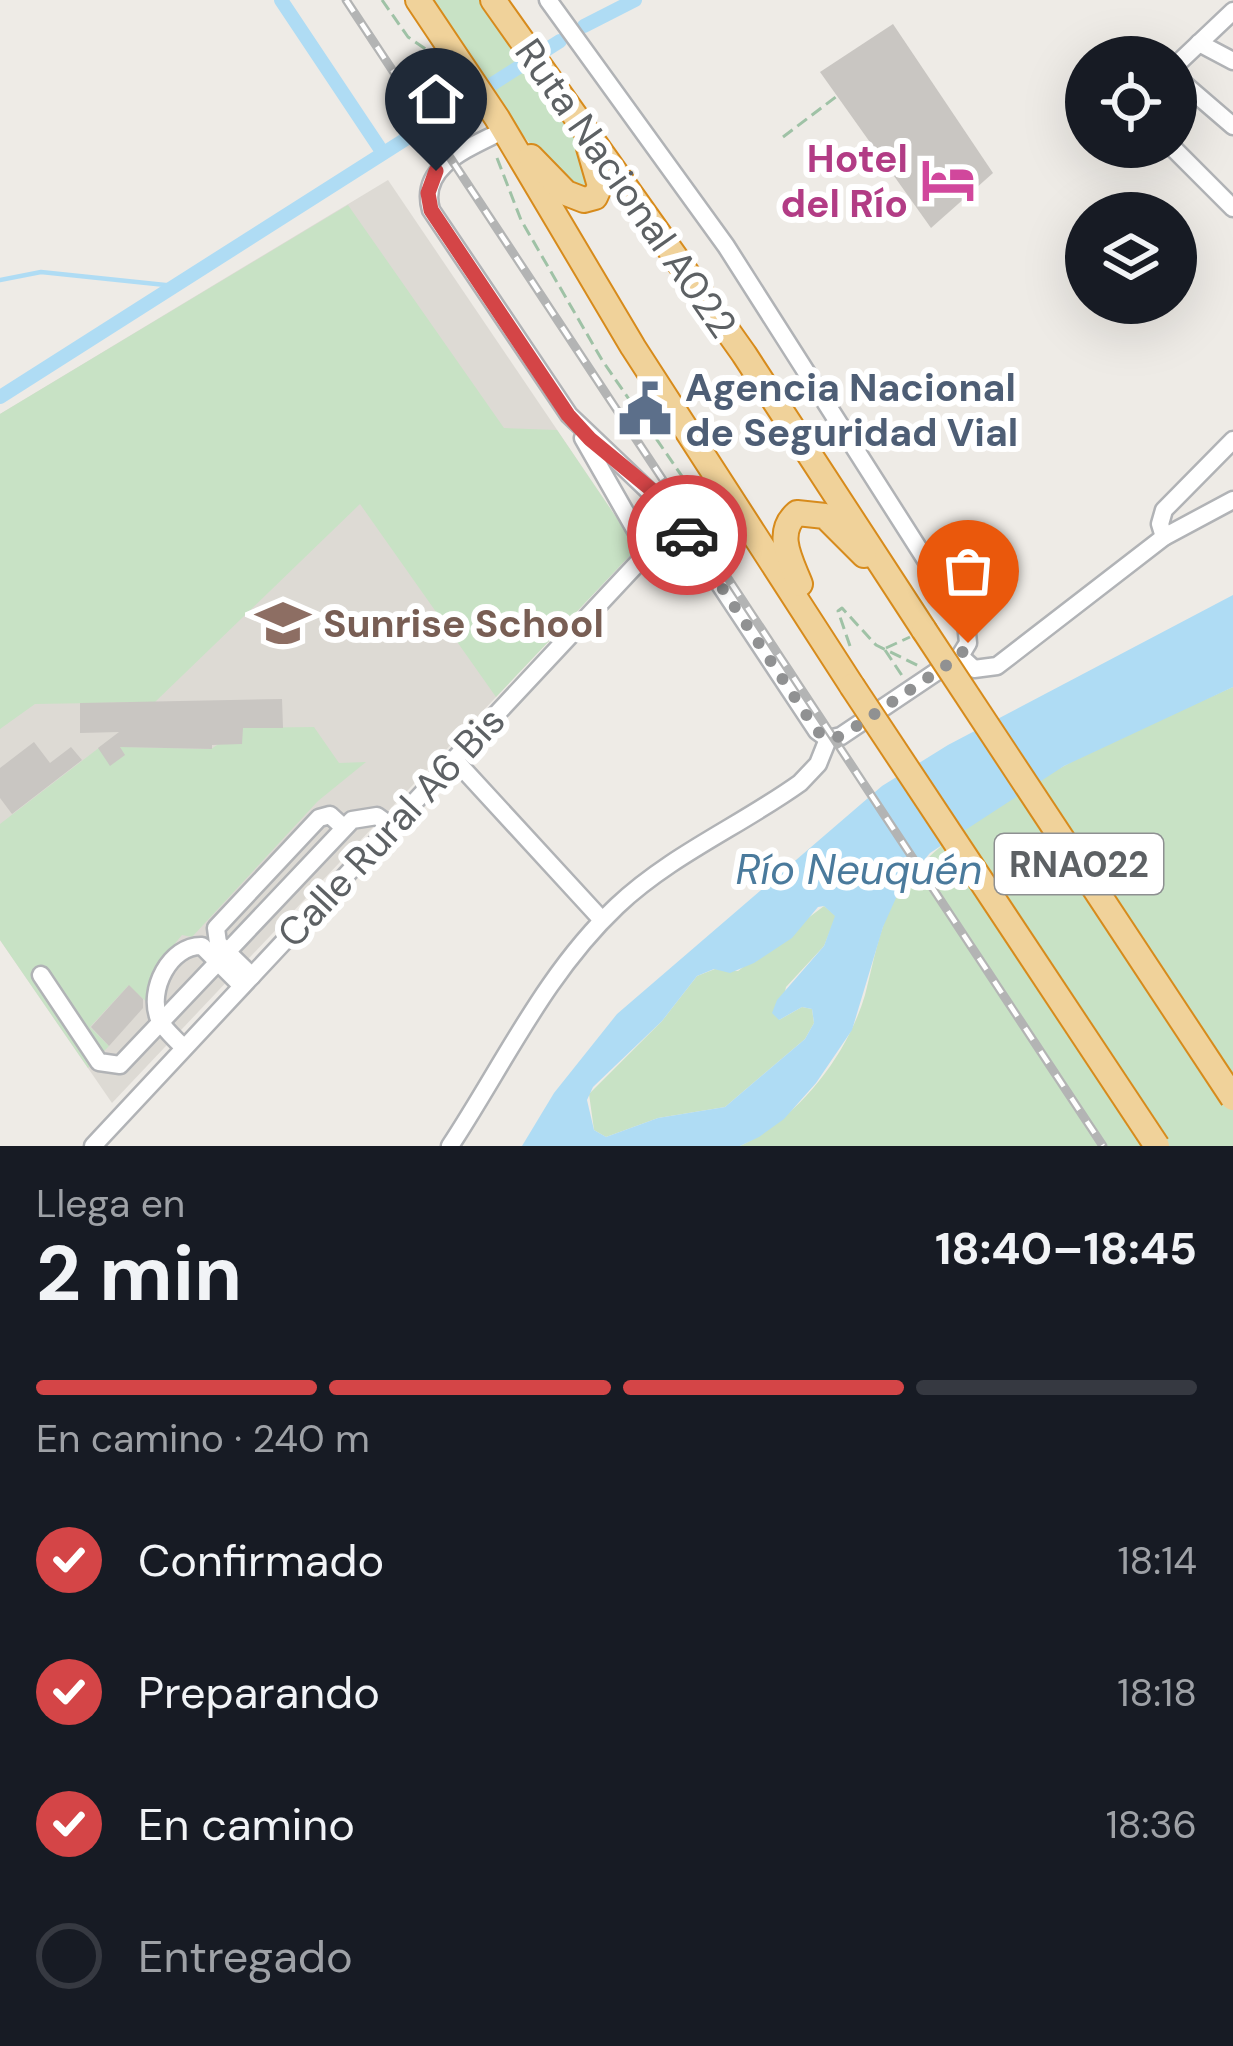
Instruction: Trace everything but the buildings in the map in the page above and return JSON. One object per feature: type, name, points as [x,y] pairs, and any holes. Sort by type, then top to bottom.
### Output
[{"type":"highway","name":"Ruta Nacional A022","points":[[418,0],[633,347],[1156,1146]]},
{"type":"highway","name":"Ruta Nacional A022","points":[[493,0],[780,407],[903,596],[914,636],[1233,1098]]},
{"type":"highway","points":[[498,128],[571,196],[590,200],[598,192],[599,173],[565,97]]},
{"type":"highway","points":[[817,630],[785,544],[787,522],[797,513],[818,513],[831,521],[903,596]]},
{"type":"street","points":[[548,0],[730,253],[962,611],[968,643],[960,656],[936,673],[842,736],[828,739],[817,731],[653,491],[579,428]]},
{"type":"street","points":[[1233,11],[1199,43],[1233,61]]},
{"type":"street","points":[[1197,95],[1233,126]]},
{"type":"street","points":[[498,128],[436,171],[428,202],[579,428],[648,552],[666,542],[702,557]]},
{"type":"street","points":[[1193,168],[1233,208]]},
{"type":"street","points":[[1165,537],[1160,524],[1164,510],[1233,440]]},
{"type":"street","points":[[960,656],[980,670],[997,666],[1165,537],[1233,500]]},
{"type":"street","name":"Calle Rural A6 Bis","points":[[93,1146],[648,552]]},
{"type":"street","points":[[450,1146],[552,979],[602,920],[658,873],[800,783],[818,764],[828,739]]},
{"type":"street","points":[[454,759],[602,920]]},
{"type":"street","points":[[41,975],[99,1062],[120,1065],[343,827],[370,815],[391,826]]},
{"type":"street","points":[[184,1048],[161,1024],[156,1010],[158,981],[184,950],[202,946],[247,981]]},
{"type":"path","points":[[382,0],[408,38],[433,54]]},
{"type":"path","points":[[783,136],[837,96]]},
{"type":"path","points":[[498,128],[501,177],[604,364],[698,500],[718,504]]},
{"type":"path","points":[[853,653],[838,611],[842,608],[884,649],[911,689]]},
{"type":"path","points":[[884,649],[914,636]]},
{"type":"path","points":[[884,649],[936,673]]},
{"type":"shaded area","name":"Sunrise School","points":[[388,180],[637,548],[112,1103],[0,940],[0,414]]},
{"type":"green space","points":[[428,0],[485,0],[567,120],[587,171],[586,191],[568,189],[505,114]]},
{"type":"green space","points":[[348,205],[504,428],[557,430],[637,548],[496,697],[360,504],[155,702],[35,704],[0,729],[0,414]]},
{"type":"green space","points":[[1233,687],[1233,1146],[740,1146],[800,1102],[833,1062],[857,1018],[890,908],[905,883],[935,851],[971,822],[1057,770]]},
{"type":"green space","points":[[314,727],[339,763],[366,762],[318,801],[192,937],[182,935],[158,964],[148,1003],[128,986],[90,1027],[109,1046],[88,1068],[0,940],[0,824],[113,737],[126,747],[211,749],[243,728]]},
{"type":"green space","points":[[824,906],[836,916],[824,946],[786,987],[779,1020],[802,1007],[812,1009],[814,1023],[805,1039],[725,1107],[658,1118],[606,1137],[594,1130],[589,1094],[662,1021],[697,976],[715,969],[738,971]]},
{"type":"water","name":"Río Neuquén","points":[[1233,595],[1233,687],[1064,766],[930,853],[900,889],[883,927],[852,1030],[784,1119],[740,1146],[522,1146],[554,1093],[617,1014],[882,786],[948,745]],"holes":[[[824,906],[835,916],[824,946],[777,1000],[772,1013],[779,1020],[802,1007],[812,1009],[814,1023],[805,1039],[725,1107],[658,1118],[606,1137],[594,1130],[587,1100],[593,1087],[662,1021],[697,976],[714,969],[730,973],[754,963],[792,938],[818,907]]]},
{"type":"waterway","points":[[281,0],[383,153]]},
{"type":"waterway","points":[[584,26],[635,0]]},
{"type":"waterway","points":[[0,397],[560,41]]},
{"type":"waterway","points":[[0,280],[41,272],[175,286]]},
{"type":"railway","points":[[346,0],[1103,1146]]},
{"type":"way so far","points":[[687,535],[817,731],[828,739],[842,736],[960,656],[968,643]]},
{"type":"place","name":"Hotel del Río","points":[[948,180]]},
{"type":"place","name":"Agencia Nacional de Seguridad Vial","points":[[645,409]]},
{"type":"place","name":"Sunrise School","points":[[283,623]]},
{"type":"route","points":[[436,171],[428,193],[431,210],[558,400],[590,439],[653,491],[687,535]]}]
